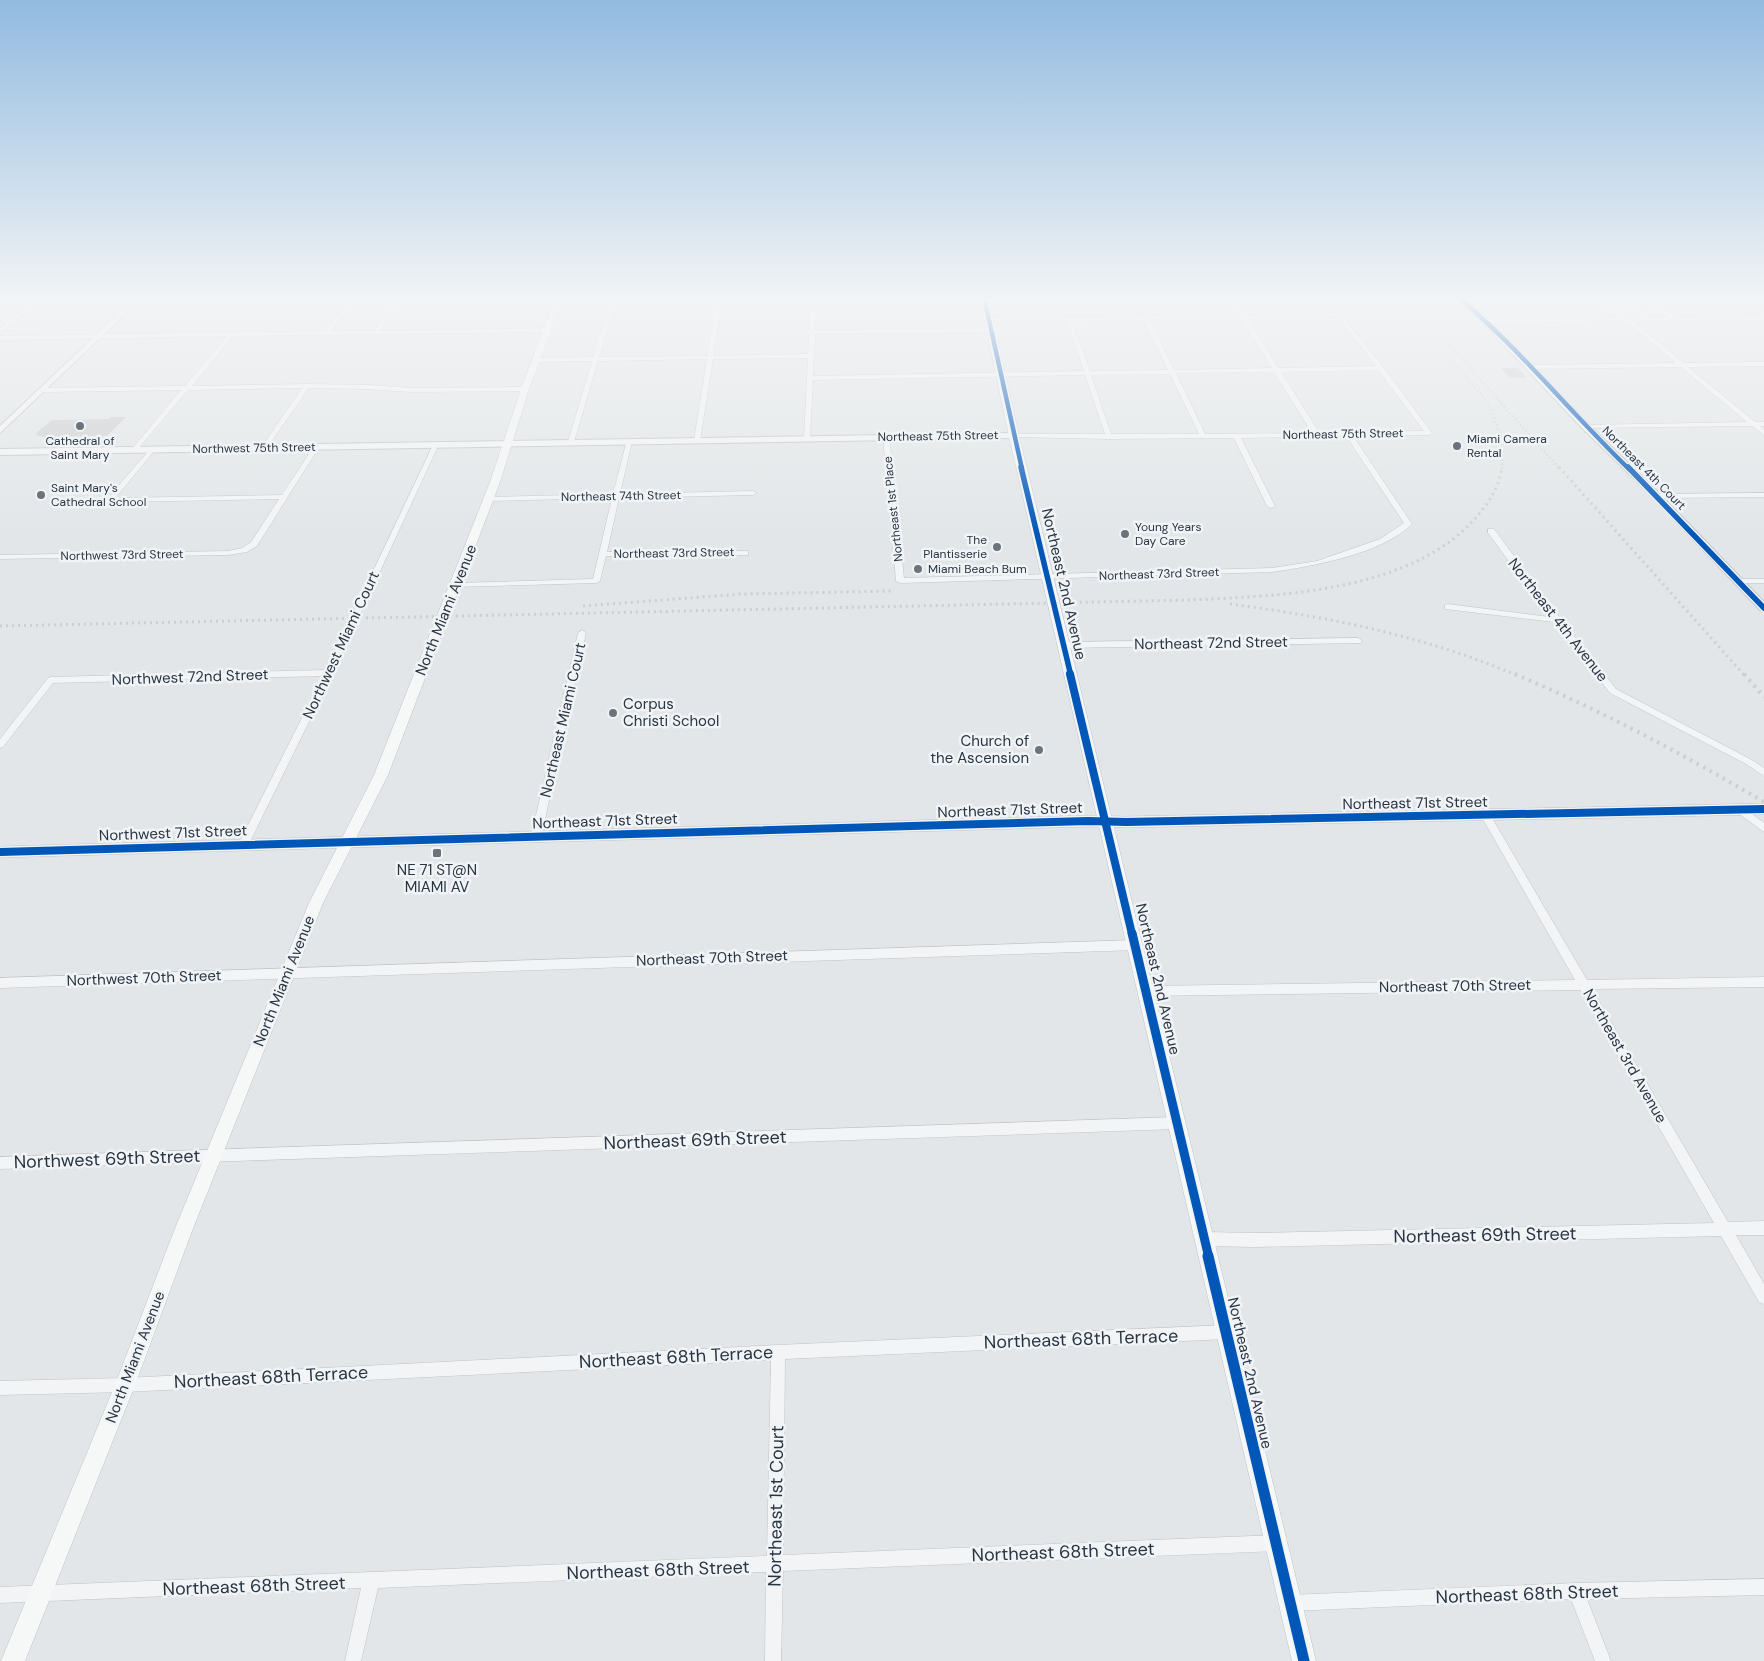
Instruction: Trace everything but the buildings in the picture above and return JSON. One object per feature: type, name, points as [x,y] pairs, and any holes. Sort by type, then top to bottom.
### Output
[{"type":"main road","name":"North Miami Avenue","points":[[13,1661],[125,1384],[183,1231],[316,903],[381,775],[489,499],[529,380]]},
{"type":"main road","name":"Northeast 2nd Avenue","points":[[1002,380],[1304,1661]]},
{"type":"street","points":[[0,431],[55,380]]},
{"type":"street","points":[[134,450],[192,380]]},
{"type":"street","points":[[571,442],[590,380]]},
{"type":"street","points":[[697,440],[706,380]]},
{"type":"street","points":[[807,438],[810,380]]},
{"type":"street","points":[[1089,380],[1109,437]]},
{"type":"street","points":[[1176,380],[1203,436]]},
{"type":"street","points":[[1283,380],[1317,434]]},
{"type":"street","name":"Northeast 75th Street","points":[[507,442],[886,437],[1429,434],[1389,380]]},
{"type":"street","name":"Northeast 4th Court","points":[[1541,380],[1586,427],[1657,496],[1764,608]]},
{"type":"street","points":[[1701,380],[1764,433]]},
{"type":"street","points":[[44,390],[307,386],[411,390],[525,389]]},
{"type":"street","points":[[264,448],[307,386]]},
{"type":"street","points":[[1586,427],[1764,424]]},
{"type":"street","name":"Northeast 73rd Street","points":[[900,581],[1272,570],[1318,563],[1383,541],[1408,524],[1349,434]]},
{"type":"street","points":[[1237,436],[1271,506]]},
{"type":"street","name":"Northeast 1st Place","points":[[886,437],[900,581]]},
{"type":"street","points":[[456,585],[596,581],[629,441]]},
{"type":"street","name":"Northwest 75th Street","points":[[0,452],[507,442]]},
{"type":"street","name":"Northwest Miami Court","points":[[243,844],[329,673],[436,444]]},
{"type":"street","points":[[152,450],[113,497],[119,500],[285,497],[316,447]]},
{"type":"street","name":"Northeast 74th Street","points":[[489,499],[753,493]]},
{"type":"street","points":[[1657,496],[1764,495]]},
{"type":"street","name":"Northwest 73rd Street","points":[[0,557],[228,553],[244,550],[254,544],[285,497]]},
{"type":"street","name":"Northeast 4th Avenue","points":[[1491,531],[1556,620],[1614,691],[1748,762],[1764,773]]},
{"type":"street","name":"Northeast 73rd Street","points":[[603,554],[745,553]]},
{"type":"street","points":[[1738,581],[1764,580]]},
{"type":"street","points":[[1448,607],[1556,620]]},
{"type":"street","name":"Northeast Miami Court","points":[[536,837],[582,633]]},
{"type":"street","name":"Northeast 72nd Street","points":[[1065,645],[1358,641]]},
{"type":"street","name":"Northwest 72nd Street","points":[[0,745],[51,680],[329,673]]},
{"type":"street","name":"Northeast 71st Street","points":[[347,842],[1107,822],[1764,809]]},
{"type":"street","points":[[1740,810],[1764,828]]},
{"type":"street","name":"Northeast 3rd Avenue","points":[[1486,816],[1764,1297]]},
{"type":"street","name":"Northwest 71st Street","points":[[0,852],[347,842]]},
{"type":"street","name":"Northeast 70th Street","points":[[288,972],[1136,945]]},
{"type":"street","name":"Northwest 70th Street","points":[[0,983],[288,972]]},
{"type":"street","name":"Northeast 70th Street","points":[[1146,991],[1764,982]]},
{"type":"street","name":"Northeast 69th Street","points":[[213,1156],[1177,1123]]},
{"type":"street","name":"Northwest 69th Street","points":[[0,1162],[213,1156]]},
{"type":"street","name":"Northeast 69th Street","points":[[1205,1239],[1255,1240],[1764,1228]]},
{"type":"street","name":"Northeast 68th Terrace","points":[[0,1388],[125,1384],[1227,1332]]},
{"type":"street","name":"Northeast 1st Court","points":[[773,1661],[778,1352]]},
{"type":"street","name":"Northeast 68th Street","points":[[0,1595],[371,1582],[1276,1543]]},
{"type":"street","points":[[353,1661],[371,1582]]},
{"type":"street","name":"Northeast 68th Street","points":[[1290,1603],[1576,1591],[1764,1587]]},
{"type":"street","points":[[1576,1591],[1603,1661]]},
{"type":"railway","points":[[1468,380],[1488,403],[1502,439],[1502,467]]},
{"type":"railway","points":[[1480,380],[1560,469]]},
{"type":"railway","points":[[0,626],[1188,600],[1304,592],[1344,585],[1383,574],[1420,560],[1452,540],[1479,514],[1487,503],[1497,487],[1502,467]]},
{"type":"railway","points":[[1559,467],[1745,676]]},
{"type":"railway","points":[[583,606],[742,594],[892,591]]},
{"type":"railway","points":[[1230,604],[1304,615],[1377,630],[1448,650],[1518,676]]},
{"type":"railway","points":[[1515,674],[1642,734],[1764,802]]},
{"type":"railway","points":[[1744,674],[1764,697]]},
{"type":"cycle path","points":[[1002,380],[1304,1661]]},
{"type":"cycle path","points":[[1541,380],[1586,427],[1657,496],[1764,608]]},
{"type":"cycle path","points":[[0,852],[1088,821],[1126,822],[1764,809]]},
{"type":"place","name":"Cathedral of Saint Mary","points":[[80,426]]},
{"type":"place","name":"Miami Camera Rental","points":[[1457,446]]},
{"type":"place","name":"Saint Mary's Cathedral School","points":[[41,495]]},
{"type":"place","name":"Young Years Day Care","points":[[1125,534]]},
{"type":"place","name":"The Plantisserie","points":[[997,547]]},
{"type":"place","name":"Miami Beach Bum","points":[[918,569]]},
{"type":"place","name":"Corpus Christi School","points":[[613,713]]},
{"type":"place","name":"Church of the Ascension","points":[[1039,750]]},
{"type":"place","name":"NE 71 ST@N MIAMI AV","points":[[437,853]]}]
